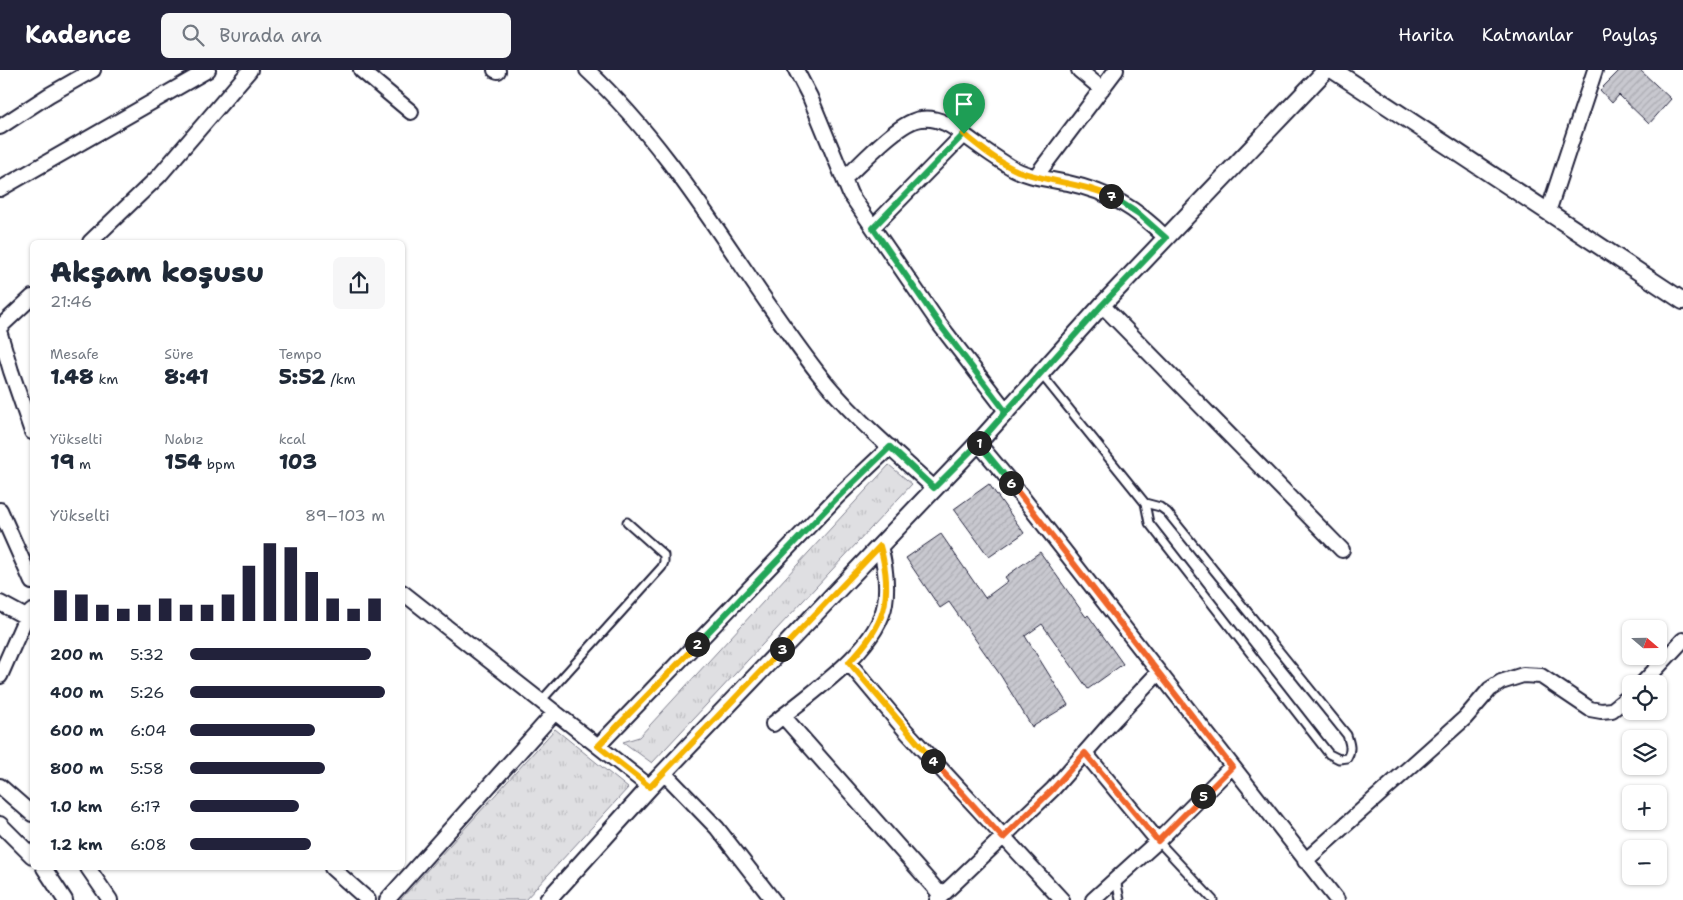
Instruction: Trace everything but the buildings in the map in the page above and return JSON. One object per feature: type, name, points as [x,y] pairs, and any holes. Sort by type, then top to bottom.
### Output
[{"type":"street","points":[[0,127],[49,95],[93,70]]},
{"type":"street","points":[[0,189],[208,70]]},
{"type":"street","points":[[92,240],[159,176],[250,70]]},
{"type":"street","points":[[361,70],[410,112]]},
{"type":"street","points":[[586,70],[627,110],[679,174],[789,334],[841,401],[934,488]]},
{"type":"street","points":[[796,70],[810,97],[850,194],[940,325],[1006,412]]},
{"type":"street","points":[[1079,70],[1102,89]]},
{"type":"street","points":[[1036,176],[1116,70]]},
{"type":"street","points":[[548,900],[650,787],[978,443],[1102,305],[1326,70]]},
{"type":"street","points":[[1333,70],[1683,301]]},
{"type":"street","points":[[1548,212],[1595,70]]},
{"type":"street","points":[[844,180],[900,128],[911,121],[932,118],[952,126],[1012,168],[1111,196],[1139,214],[1166,238]]},
{"type":"street","points":[[873,228],[964,134]]},
{"type":"street","points":[[30,299],[2,324],[11,371],[30,426]]},
{"type":"street","points":[[1102,305],[1342,550]]},
{"type":"street","points":[[978,443],[1337,900]]},
{"type":"street","points":[[598,746],[837,498],[890,447]]},
{"type":"street","points":[[0,510],[30,578]]},
{"type":"street","points":[[880,546],[884,563],[885,604],[873,634],[849,662],[778,720],[939,898],[1053,789],[1111,722],[1158,673]]},
{"type":"street","points":[[405,594],[650,787]]},
{"type":"street","points":[[0,602],[29,614],[0,676]]},
{"type":"street","points":[[1650,675],[1683,640]]},
{"type":"street","points":[[849,662],[905,730],[1062,900]]},
{"type":"street","points":[[1305,861],[1465,718],[1490,689],[1501,682],[1523,675],[1541,676],[1590,709],[1612,710],[1622,702]]},
{"type":"street","points":[[387,900],[555,712]]},
{"type":"street","points":[[1085,753],[1158,841]]},
{"type":"street","points":[[1093,900],[1158,841],[1232,767]]},
{"type":"street","points":[[664,773],[717,828],[773,900]]},
{"type":"street","points":[[0,786],[30,812]]},
{"type":"street","points":[[0,824],[30,854]]},
{"type":"street","points":[[45,870],[65,900]]},
{"type":"street","points":[[89,870],[110,900]]},
{"type":"street","points":[[334,870],[368,900]]},
{"type":"lane","points":[[1042,374],[1145,503],[1149,523],[1329,754],[1339,759],[1347,758],[1350,752],[1350,744],[1347,735],[1341,727],[1167,512],[1160,507],[1145,503]]},
{"type":"lane","points":[[541,702],[662,568],[664,555],[627,522]]},
{"type":"lane","points":[[1158,841],[1213,900]]},
{"type":"lane","points":[[1116,879],[1120,900]]},
{"type":"green space","points":[[889,465],[912,484],[652,763],[623,742],[639,737]]},
{"type":"green space","points":[[555,729],[628,788],[525,900],[400,900]]},
{"type":"route","points":[[964,134],[1012,168],[1111,196],[1139,214],[1166,238],[1102,305],[1042,374],[978,443],[1232,767],[1158,841],[1085,753],[1053,789],[1003,838],[905,730],[849,662],[873,634],[885,604],[886,584],[880,546],[650,787],[598,746],[837,498],[890,447],[934,488],[1006,412],[940,325],[873,228],[964,134]]}]
